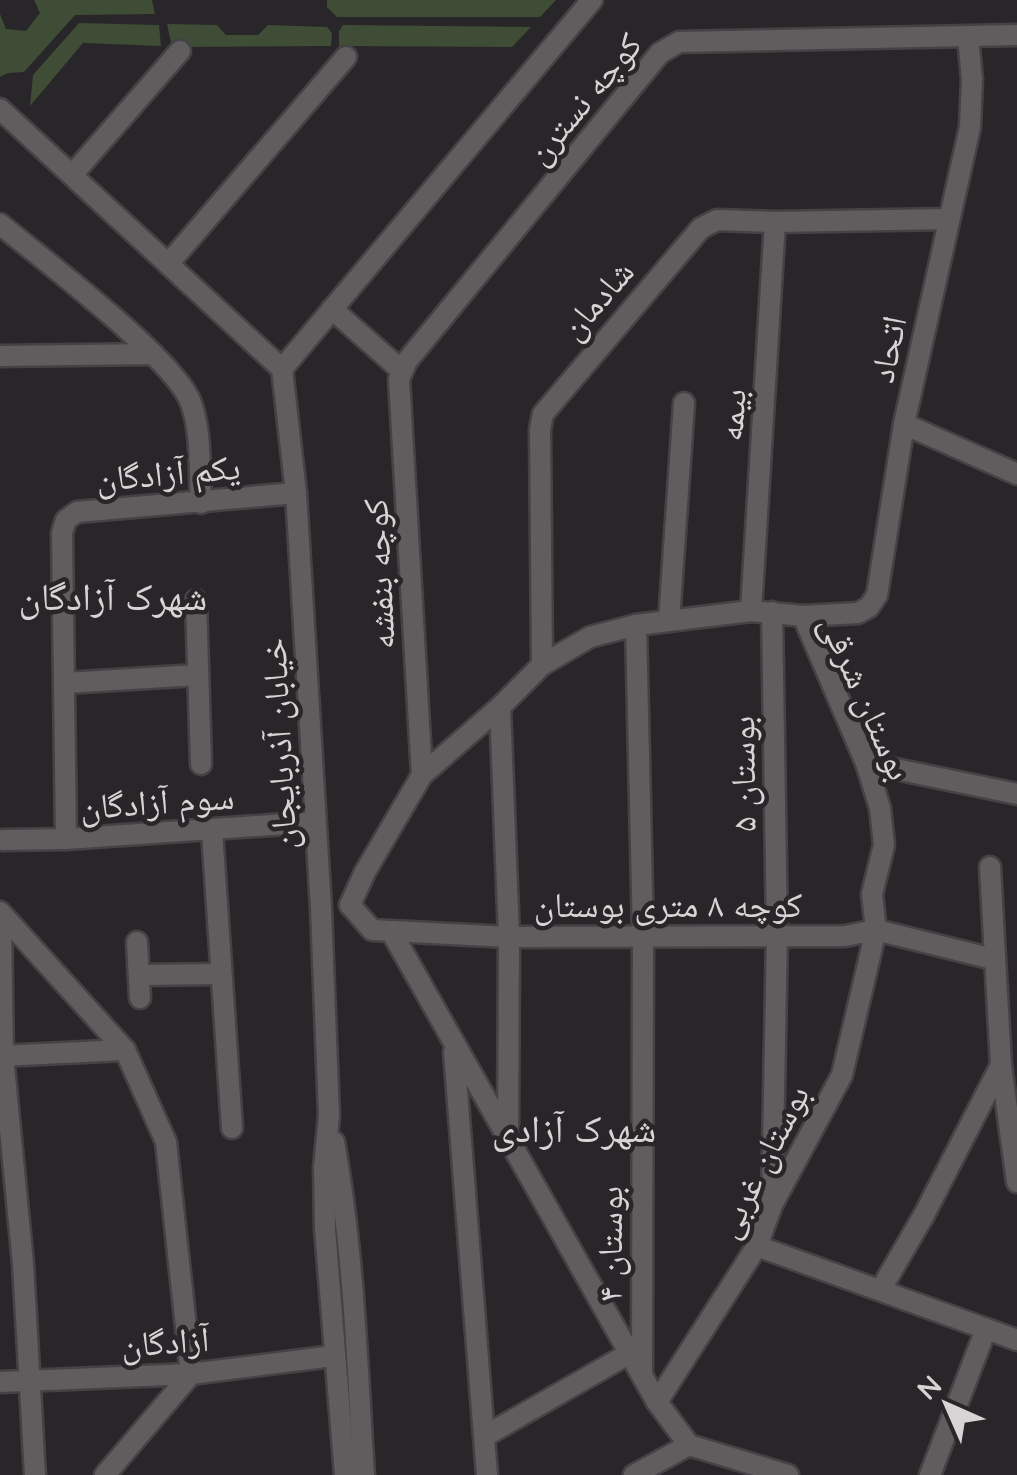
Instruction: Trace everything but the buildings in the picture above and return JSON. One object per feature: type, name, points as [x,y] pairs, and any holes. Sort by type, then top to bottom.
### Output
[{"type":"street","points":[[0,109],[282,369],[592,0]]},
{"type":"street","name":"کوچه نسترن","points":[[401,370],[648,68],[671,46],[679,42],[1017,35]]},
{"type":"street","name":"اتحاد","points":[[803,616],[858,613],[869,607],[877,595],[904,424],[970,127],[972,79],[968,37]]},
{"type":"street","points":[[73,174],[180,51]]},
{"type":"street","points":[[169,263],[346,57]]},
{"type":"street","name":"شادمان","points":[[542,664],[543,414],[708,222],[948,219]]},
{"type":"street","name":"بیمه","points":[[751,611],[775,222]]},
{"type":"street","points":[[0,224],[153,354],[190,398],[196,420],[200,502]]},
{"type":"street","points":[[332,309],[401,370]]},
{"type":"street","points":[[0,356],[153,354]]},
{"type":"street","name":"خیابان آذربایجان","points":[[282,369],[296,494],[321,908],[329,1116],[324,1228],[346,1475]]},
{"type":"street","name":"کوچه بنفشه","points":[[401,370],[422,776]]},
{"type":"street","points":[[669,621],[684,404]]},
{"type":"street","points":[[904,424],[1017,474]]},
{"type":"street","name":"یکم آزادگان","points":[[66,839],[62,533],[66,520],[77,512],[296,494]]},
{"type":"street","points":[[196,600],[202,764]]},
{"type":"street","name":"بوستان شرقی","points":[[350,905],[422,776],[542,664],[590,637],[636,626],[751,611],[803,616],[866,763],[880,808],[884,845],[872,894],[876,930]]},
{"type":"street","name":"بوستان ۵","points":[[772,612],[777,934],[772,1205]]},
{"type":"street","name":"بوستان ۴","points":[[636,626],[642,935],[642,1373]]},
{"type":"street","points":[[65,683],[198,675]]},
{"type":"street","points":[[500,707],[509,937],[508,1141]]},
{"type":"street","points":[[866,763],[1017,794]]},
{"type":"street","name":"سوم آزادگان","points":[[3,840],[315,822]]},
{"type":"street","points":[[212,830],[232,1128]]},
{"type":"street","points":[[990,867],[1001,1065],[1017,1182]]},
{"type":"street","points":[[321,908],[350,905]]},
{"type":"street","name":"کوچه ۸ متری بوستان","points":[[350,905],[372,930],[509,937],[844,936],[876,930],[993,959]]},
{"type":"street","points":[[0,913],[125,1050],[166,1142],[191,1374],[104,1475]]},
{"type":"street","points":[[0,913],[2,1056],[23,1264],[35,1475]]},
{"type":"street","points":[[391,930],[657,1402],[688,1445],[788,1475]]},
{"type":"street","name":"بوستان غربی","points":[[657,1402],[758,1246],[772,1205],[842,1075],[876,930]]},
{"type":"street","points":[[137,942],[140,998]]},
{"type":"street","points":[[139,975],[220,974]]},
{"type":"street","points":[[454,1045],[487,1475]]},
{"type":"street","points":[[2,1056],[125,1050]]},
{"type":"street","points":[[881,1289],[1001,1065]]},
{"type":"street","name":"خیابان آذربایجان","points":[[329,1116],[343,1190],[350,1265],[346,1475]]},
{"type":"street","points":[[758,1246],[1017,1340]]},
{"type":"street","points":[[930,1475],[986,1329]]},
{"type":"street","points":[[485,1436],[630,1353]]},
{"type":"street","name":"آزادگان","points":[[0,1382],[191,1374],[333,1356]]},
{"type":"street","points":[[634,1475],[688,1445]]},
{"type":"green space","points":[[34,0],[152,0],[155,14],[75,15],[24,72],[0,77],[0,14],[6,29],[26,31],[40,13]]},
{"type":"green space","points":[[327,0],[556,0],[540,17],[337,17],[327,7]]},
{"type":"green space","points":[[79,23],[159,25],[161,46],[83,43],[30,106],[33,75]]},
{"type":"green space","points":[[167,24],[217,25],[226,35],[258,35],[268,25],[327,27],[332,33],[331,46],[172,47]]},
{"type":"green space","points":[[343,25],[531,27],[512,47],[339,46]]},
{"type":"district","name":"شهرک آزادگان","points":[[113,596]]},
{"type":"district","name":"شهرک آزادی","points":[[574,1128]]}]
